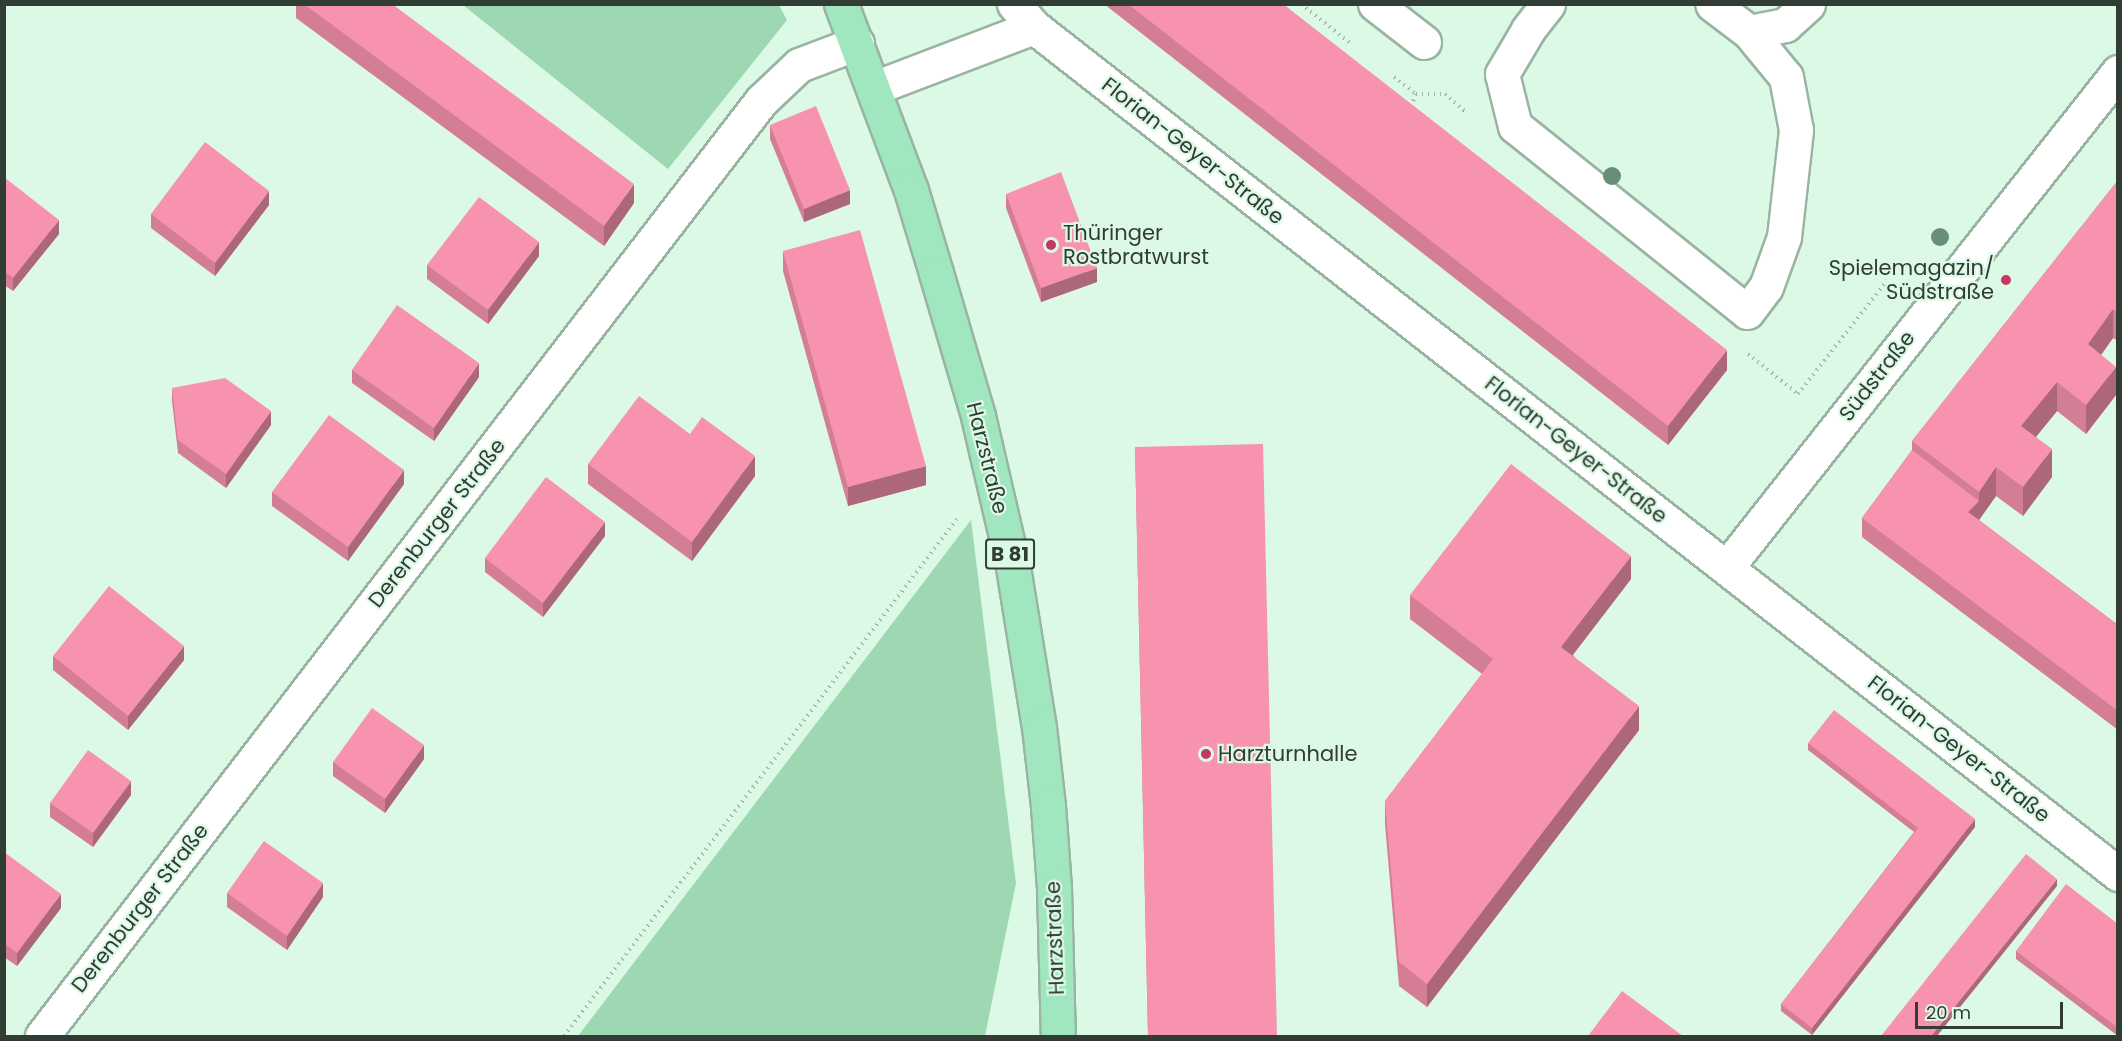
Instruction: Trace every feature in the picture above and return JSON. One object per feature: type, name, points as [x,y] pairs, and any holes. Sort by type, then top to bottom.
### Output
[{"type":"main road","name":"Harzstraße","points":[[841,4],[874,88],[936,273],[992,472],[1013,567],[1039,727],[1054,888],[1058,1036]]},
{"type":"street","points":[[1375,4],[1424,42]]},
{"type":"street","points":[[1548,4],[1528,30],[1502,74],[1515,126],[1747,312],[1766,287],[1784,237],[1796,130],[1786,77],[1749,32],[1712,4]]},
{"type":"street","points":[[1749,32],[1785,25],[1808,4]]},
{"type":"street","name":"Florian-Geyer-Straße","points":[[874,88],[1024,16],[2118,874]]},
{"type":"street","name":"Derenburger Straße","points":[[42,1036],[761,101],[799,65],[857,43]]},
{"type":"street","name":"Südstraße","points":[[1727,567],[2118,72]]},
{"type":"path","points":[[1301,4],[1354,46]]},
{"type":"path","points":[[1389,73],[1416,94],[1409,110]]},
{"type":"path","points":[[564,1036],[992,472]]},
{"type":"green space","points":[[463,5],[779,5],[787,20],[668,169]]},
{"type":"green space","points":[[971,520],[1016,883],[985,1036],[578,1036]]},
{"type":"building","points":[[304,4],[392,4],[634,184],[604,226]]},
{"type":"building","points":[[1128,4],[1283,4],[1727,350],[1668,426]]},
{"type":"building","points":[[816,106],[850,190],[804,209],[770,125]]},
{"type":"building","points":[[205,142],[269,191],[215,263],[151,214]]},
{"type":"building","name":"Thüringer Rostbratwurst","points":[[1061,172],[1097,268],[1041,288],[1006,194]]},
{"type":"building","points":[[4,177],[59,220],[13,278],[4,271]]},
{"type":"building","points":[[2118,180],[2118,313],[2113,309],[2088,344],[2116,367],[2086,405],[2057,382],[2021,426],[2052,449],[2023,487],[1996,467],[1979,492],[1912,441]]},
{"type":"building","points":[[479,197],[539,242],[488,310],[427,265]]},
{"type":"building","points":[[860,230],[926,466],[848,487],[783,251]]},
{"type":"building","points":[[397,305],[479,363],[434,428],[352,370]]},
{"type":"building","points":[[225,378],[271,411],[226,474],[178,440],[172,388]]},
{"type":"building","points":[[639,396],[690,434],[702,417],[755,456],[692,542],[588,464]]},
{"type":"building","points":[[329,415],[404,470],[348,547],[272,492]]},
{"type":"building","name":"Harzturnhalle","points":[[1263,444],[1277,1036],[1148,1036],[1135,447]]},
{"type":"building","points":[[1912,450],[1979,501],[1968,512],[2118,625],[2118,711],[1862,518]]},
{"type":"building","points":[[1511,464],[1631,556],[1561,647],[1639,706],[1427,984],[1399,962],[1385,801],[1493,659],[1410,595]]},
{"type":"building","points":[[546,477],[605,522],[543,603],[485,558]]},
{"type":"building","points":[[109,586],[184,646],[128,716],[53,656]]},
{"type":"building","points":[[372,708],[424,745],[385,799],[333,762]]},
{"type":"building","points":[[1834,710],[1975,819],[1812,1028],[1781,1004],[1918,828],[1808,743]]},
{"type":"building","points":[[88,750],[131,781],[93,833],[50,803]]},
{"type":"building","points":[[264,841],[323,883],[287,936],[227,893]]},
{"type":"building","points":[[4,852],[61,894],[17,953],[4,943]]},
{"type":"building","points":[[2026,854],[2057,879],[1931,1036],[1881,1036]]},
{"type":"building","points":[[2066,884],[2118,924],[2118,1028],[2016,951]]},
{"type":"building","points":[[1622,991],[1683,1036],[1588,1036]]},
{"type":"place","name":"Thüringer Rostbratwurst","points":[[1051,245]]},
{"type":"place","name":"Spielemagazin/ Südstraße","points":[[2006,280]]},
{"type":"place","name":"Harzturnhalle","points":[[1206,754]]}]
